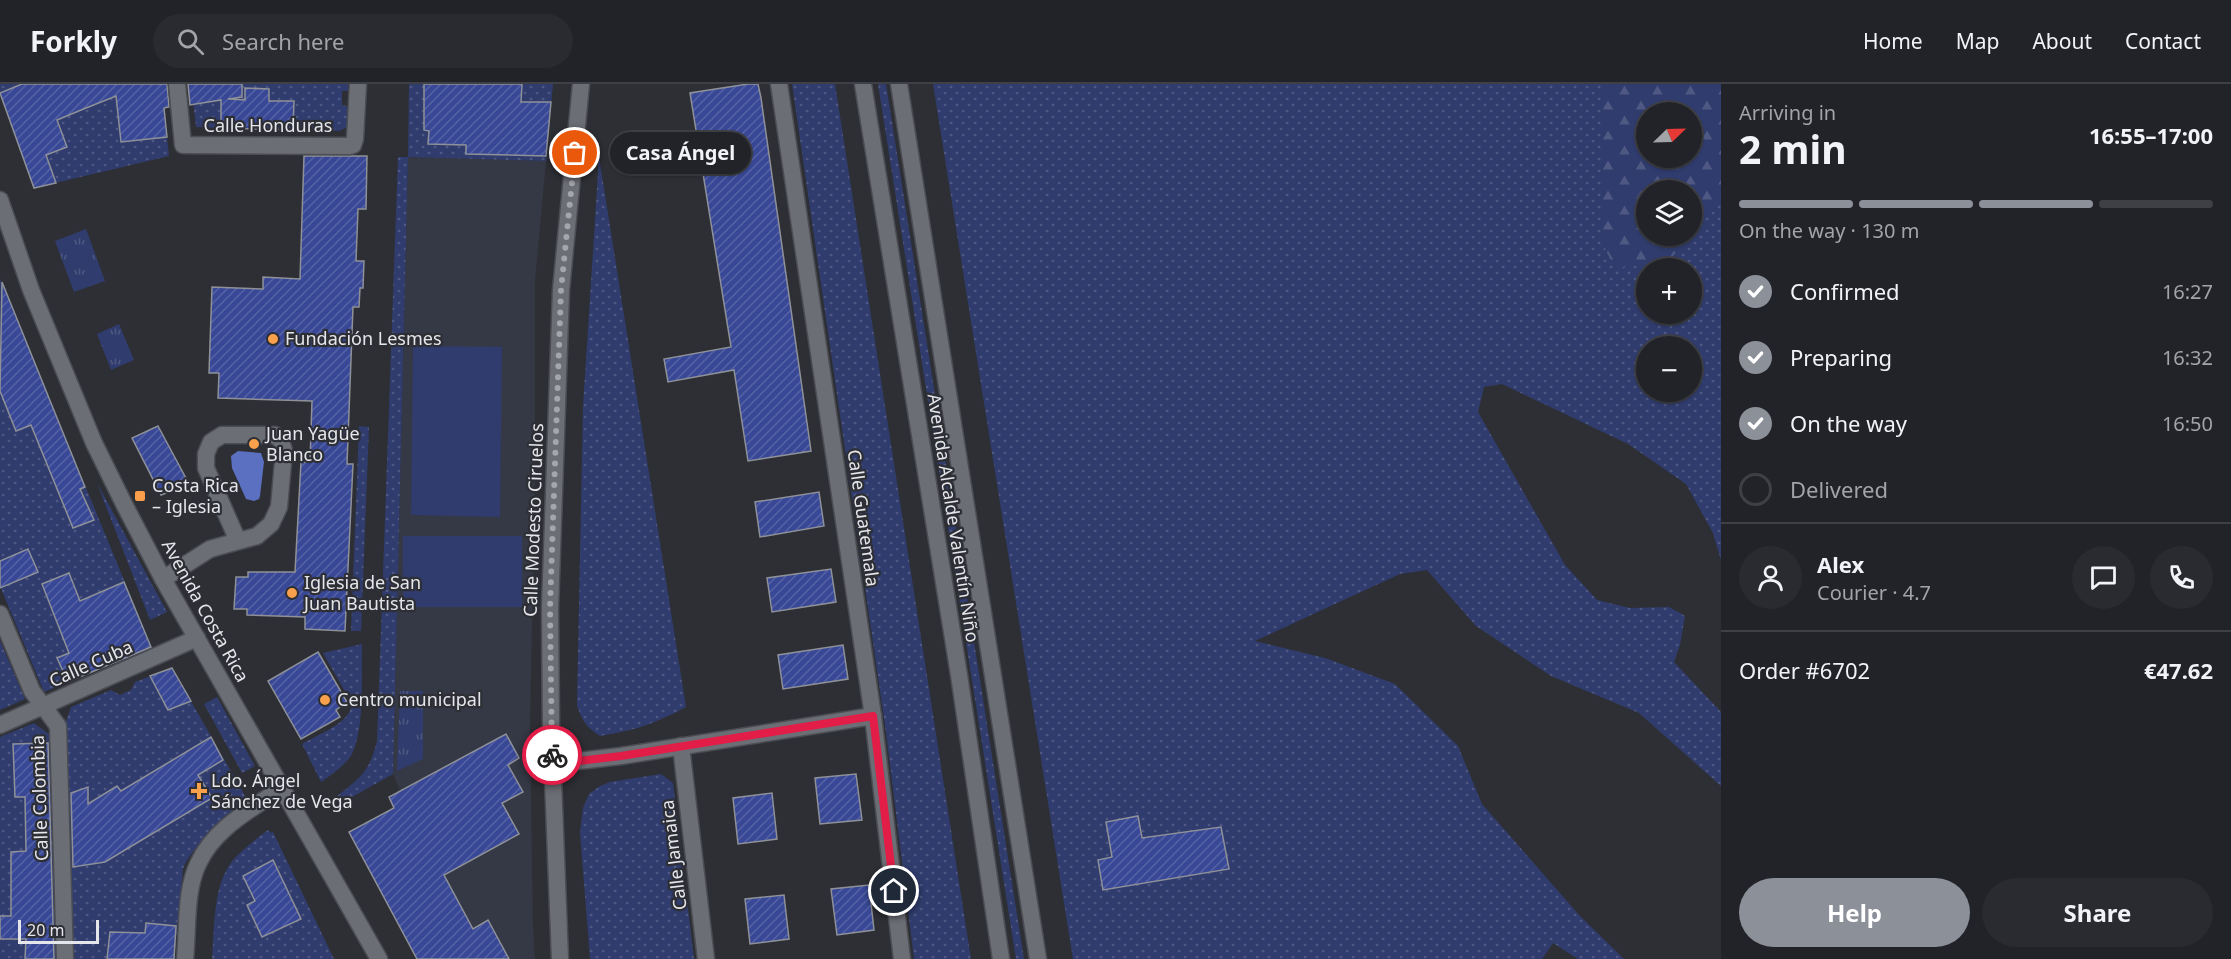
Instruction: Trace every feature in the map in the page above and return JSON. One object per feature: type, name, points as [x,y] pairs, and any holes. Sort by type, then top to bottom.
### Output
[{"type":"street","name":"Calle Honduras","points":[[177,84],[183,145],[353,144],[358,84]]},
{"type":"street","name":"Calle Modesto Ciruelos","points":[[560,959],[550,608],[561,290],[581,84]]},
{"type":"street","name":"Calle Guatemala","points":[[780,84],[873,716],[902,959]]},
{"type":"street","name":"Avenida Alcalde Valentín Niño","points":[[863,84],[959,675],[1001,959]]},
{"type":"street","name":"Avenida Alcalde Valentín Niño","points":[[899,84],[1038,959]]},
{"type":"street","name":"Avenida Costa Rica","points":[[0,200],[31,290],[94,443],[163,579],[379,959]]},
{"type":"street","points":[[163,579],[210,549],[256,536],[271,524],[279,507],[284,451],[281,440],[275,435],[222,435],[211,442],[206,454],[206,468],[238,541]]},
{"type":"street","name":"Calle Colombia","points":[[0,614],[32,691],[58,726],[65,959]]},
{"type":"street","name":"Calle Cuba","points":[[0,725],[197,638]]},
{"type":"street","points":[[553,764],[621,756],[873,716]]},
{"type":"street","name":"Calle Jamaica","points":[[681,746],[706,959]]},
{"type":"street","points":[[185,959],[191,889],[198,864],[214,840],[228,825],[282,788]]},
{"type":"shaded area","points":[[408,157],[546,161],[535,281],[535,471],[530,728],[535,959],[417,959],[349,832],[394,808],[389,797],[400,790],[393,774]]},
{"type":"shaded area","points":[[238,451],[261,453],[264,462],[260,496],[254,501],[246,499],[232,468],[231,456]]},
{"type":"green space","points":[[0,84],[161,84],[169,156],[34,188],[0,92]]},
{"type":"green space","points":[[191,84],[348,84],[348,91],[342,91],[342,105],[347,106],[347,127],[339,131],[196,127]]},
{"type":"green space","points":[[409,84],[553,84],[546,161],[408,157]]},
{"type":"green space","points":[[792,84],[835,84],[971,959],[914,959],[886,732]]},
{"type":"green space","points":[[878,84],[886,84],[1024,959],[1016,959]]},
{"type":"green space","points":[[933,84],[1721,84],[1721,560],[1713,533],[1686,484],[1628,444],[1502,384],[1484,387],[1478,412],[1565,565],[1597,600],[1630,608],[1669,607],[1685,616],[1680,645],[1674,662],[1721,712],[1721,786],[1639,713],[1551,676],[1476,626],[1427,570],[1400,574],[1255,641],[1325,658],[1395,684],[1458,746],[1482,804],[1579,915],[1624,959],[1578,959],[1553,943],[1542,959],[1073,959]]},
{"type":"green space","points":[[1601,84],[1721,84],[1721,202],[1702,223],[1702,180],[1636,180],[1636,246],[1682,246],[1671,258],[1636,258],[1636,265],[1615,269],[1601,240],[1603,125]]},
{"type":"green space","points":[[398,157],[408,157],[393,774],[352,797],[336,797],[363,774],[371,760],[377,741]]},
{"type":"green space","points":[[599,157],[686,707],[644,726],[600,736],[585,723],[577,705],[583,407]]},
{"type":"green space","points":[[86,229],[105,281],[74,292],[55,241]]},
{"type":"green space","points":[[0,279],[152,648],[44,692],[0,586]]},
{"type":"green space","points":[[119,324],[134,360],[111,370],[97,334]]},
{"type":"green space","points":[[413,346],[502,347],[500,517],[411,515]]},
{"type":"green space","points":[[359,426],[369,427],[361,631],[351,631]]},
{"type":"green space","points":[[97,483],[167,612],[150,620]]},
{"type":"green space","points":[[403,536],[522,536],[522,607],[403,607]]},
{"type":"green space","points":[[0,641],[25,699],[0,710]]},
{"type":"green space","points":[[362,644],[361,715],[356,743],[346,762],[321,782],[302,744],[341,721],[351,709],[351,702],[323,653]]},
{"type":"green space","points":[[172,668],[248,801],[202,841],[183,869],[174,959],[73,959],[66,721],[71,707],[111,690],[120,695],[131,690],[135,682]]},
{"type":"green space","points":[[400,691],[423,691],[423,759],[397,771]]},
{"type":"green space","points":[[217,697],[255,766],[242,773],[204,704]]},
{"type":"green space","points":[[34,723],[50,735],[57,959],[0,959],[0,737]]},
{"type":"green space","points":[[661,774],[673,783],[694,959],[590,959],[580,832],[583,808],[589,794],[600,786],[610,782]]},
{"type":"green space","points":[[268,830],[273,832],[334,959],[212,959],[218,895],[226,870],[241,852]]},
{"type":"building","points":[[22,84],[167,84],[169,107],[164,108],[167,137],[121,142],[116,96],[57,120],[67,147],[46,155],[56,183],[34,188],[0,93]]},
{"type":"building","points":[[188,84],[242,84],[242,97],[228,99],[245,100],[245,88],[269,89],[269,101],[294,101],[293,130],[221,128],[221,100],[190,105]]},
{"type":"building","points":[[424,84],[522,84],[521,102],[551,102],[546,156],[466,154],[466,145],[428,144],[429,131],[424,130]]},
{"type":"building","points":[[758,84],[761,98],[811,451],[748,461],[734,370],[668,382],[664,359],[731,347],[690,93]]},
{"type":"building","points":[[304,156],[367,156],[366,209],[358,209],[356,261],[364,261],[363,288],[360,288],[359,307],[353,307],[347,464],[353,464],[345,631],[305,629],[305,617],[247,615],[247,609],[234,609],[236,577],[248,577],[248,572],[295,572],[301,462],[310,462],[312,401],[218,398],[219,373],[209,373],[212,287],[263,289],[263,277],[300,279]]},
{"type":"building","points":[[2,282],[85,487],[80,489],[94,520],[73,528],[31,425],[16,431],[0,391]]},
{"type":"building","points":[[158,426],[188,482],[188,485],[161,495],[132,438]]},
{"type":"building","points":[[819,492],[824,526],[760,537],[755,502]]},
{"type":"building","points":[[28,549],[38,572],[0,588],[0,561]]},
{"type":"building","points":[[831,569],[836,602],[772,612],[767,578]]},
{"type":"building","points":[[69,573],[80,601],[124,582],[151,647],[68,682],[57,658],[69,653],[42,584]]},
{"type":"building","points":[[843,645],[848,679],[783,689],[778,655]]},
{"type":"building","name":"Centro municipal","points":[[318,652],[347,702],[336,710],[340,717],[301,739],[268,681]]},
{"type":"building","points":[[172,668],[191,701],[168,710],[150,676]]},
{"type":"building","points":[[506,734],[519,758],[508,765],[523,792],[502,803],[519,834],[444,875],[473,929],[488,920],[509,959],[417,959],[349,832],[394,808],[389,797]]},
{"type":"building","points":[[211,737],[223,760],[198,775],[212,798],[105,862],[73,867],[71,793],[88,787],[88,804],[117,786],[121,791]]},
{"type":"building","points":[[48,743],[54,959],[25,959],[26,939],[0,939],[0,916],[11,916],[11,852],[26,851],[25,797],[15,797],[13,744]]},
{"type":"building","points":[[856,774],[862,820],[820,824],[815,778]]},
{"type":"building","points":[[772,793],[777,839],[738,844],[733,798]]},
{"type":"building","points":[[1138,816],[1142,838],[1221,827],[1229,869],[1103,890],[1098,860],[1112,857],[1106,822]]},
{"type":"building","points":[[273,860],[301,919],[262,937],[247,905],[255,901],[243,876]]},
{"type":"building","points":[[869,885],[874,930],[837,935],[831,889]]},
{"type":"building","points":[[784,895],[789,939],[750,944],[745,899]]},
{"type":"building","points":[[146,923],[176,926],[174,959],[107,959],[110,932],[145,933]]},
{"type":"way so far","points":[[552,755],[550,608],[561,290],[575,153]]},
{"type":"place","name":"Casa Ángel","points":[[575,153]]},
{"type":"place","name":"Fundación Lesmes","points":[[273,339]]},
{"type":"place","name":"Juan Yagüe Blanco","points":[[254,444]]},
{"type":"place","name":"Costa Rica – Iglesia","points":[[140,496]]},
{"type":"place","name":"Iglesia de San Juan Bautista","points":[[292,593]]},
{"type":"place","name":"Centro municipal","points":[[325,700]]},
{"type":"place","name":"Ldo. Ángel Sánchez de Vega","points":[[199,791]]},
{"type":"route","points":[[552,755],[553,764],[621,756],[873,716],[894,891]]}]
